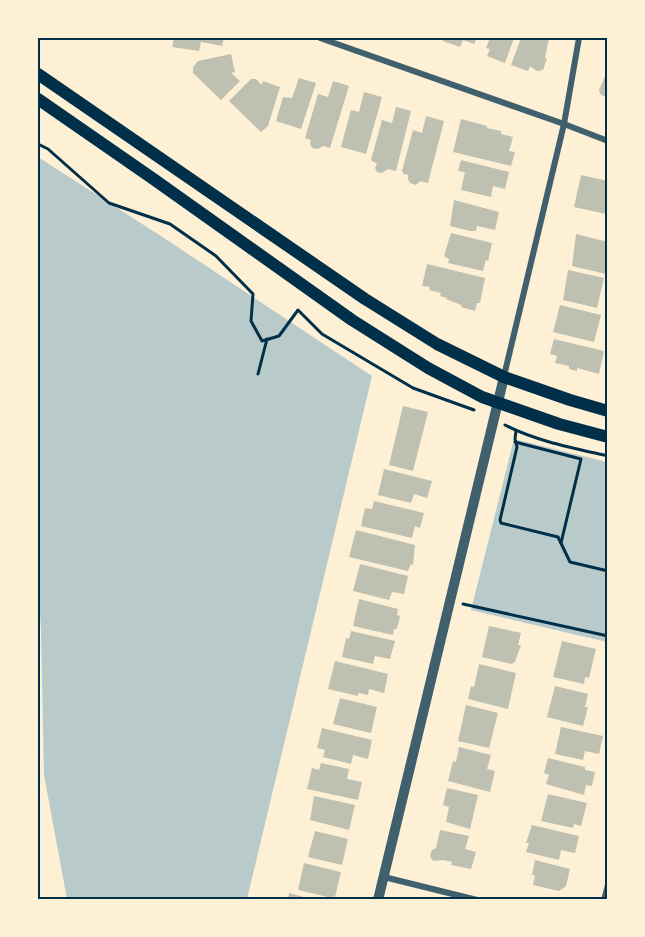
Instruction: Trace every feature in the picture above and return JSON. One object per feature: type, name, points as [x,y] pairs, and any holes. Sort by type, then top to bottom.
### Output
[{"type":"main road","points":[[38,74],[365,299],[436,344],[504,377],[608,411]]},
{"type":"main road","points":[[38,99],[352,320],[428,368],[497,403],[566,427],[608,437]]},
{"type":"street","points":[[320,38],[608,141]]},
{"type":"street","points":[[378,900],[564,124],[579,38]]},
{"type":"street","points":[[384,876],[477,900]]},
{"type":"street","points":[[604,900],[608,885]]},
{"type":"path","points":[[38,144],[48,149],[109,202],[170,224],[216,256],[253,294],[250,321],[262,341],[279,336],[297,310],[322,334],[413,388],[480,412]]},
{"type":"path","points":[[258,374],[267,339]]},
{"type":"path","points":[[608,456],[516,431],[517,447],[500,520],[501,523],[558,537],[570,562],[608,571]]},
{"type":"path","points":[[515,442],[581,459],[561,543]]},
{"type":"path","points":[[464,604],[608,636]]},
{"type":"shaded area","points":[[38,157],[372,376],[247,899],[67,899],[44,775],[38,582]]},
{"type":"shaded area","points":[[514,439],[607,462],[607,642],[471,610]]},
{"type":"building","points":[[174,38],[224,38],[222,46],[201,42],[199,51],[172,47]]},
{"type":"building","points":[[444,38],[477,38],[474,44],[463,40],[460,47],[443,41]]},
{"type":"building","points":[[490,38],[514,38],[505,63],[487,56],[490,49],[486,48]]},
{"type":"building","points":[[521,38],[549,38],[543,70],[537,71],[530,66],[528,71],[511,65]]},
{"type":"building","points":[[231,54],[235,72],[231,73],[240,81],[221,100],[193,73],[193,67],[198,61]]},
{"type":"building","points":[[608,69],[608,97],[601,95],[599,90]]},
{"type":"building","points":[[299,78],[316,83],[301,129],[276,121],[283,97],[292,98]]},
{"type":"building","points":[[251,79],[256,79],[262,85],[263,81],[280,87],[268,126],[261,132],[229,101]]},
{"type":"building","points":[[333,81],[349,86],[330,148],[323,146],[318,149],[312,148],[311,140],[305,138],[318,94],[328,97]]},
{"type":"building","points":[[364,92],[382,97],[366,154],[341,147],[351,110],[359,112]]},
{"type":"building","points":[[396,107],[411,111],[396,171],[388,169],[382,173],[377,172],[375,168],[377,164],[371,160],[382,120],[392,123]]},
{"type":"building","points":[[426,116],[444,121],[428,183],[420,181],[416,185],[410,183],[408,175],[402,171],[413,130],[422,133]]},
{"type":"building","points":[[461,119],[487,126],[487,128],[501,131],[501,134],[513,137],[509,151],[515,152],[511,166],[453,152]]},
{"type":"building","points":[[461,160],[509,172],[505,189],[493,186],[491,197],[461,190],[465,172],[458,171]]},
{"type":"building","points":[[581,175],[608,181],[606,214],[574,207]]},
{"type":"building","points":[[454,200],[499,212],[495,230],[477,226],[476,231],[470,231],[450,226]]},
{"type":"building","points":[[451,233],[492,243],[483,271],[448,263],[449,259],[444,256]]},
{"type":"building","points":[[576,234],[608,242],[606,274],[572,266]]},
{"type":"building","points":[[427,264],[485,278],[480,303],[477,303],[475,311],[461,307],[440,296],[441,293],[429,290],[430,287],[422,286]]},
{"type":"building","points":[[568,270],[604,278],[597,308],[563,300]]},
{"type":"building","points":[[560,305],[601,315],[594,342],[553,332]]},
{"type":"building","points":[[554,339],[604,351],[599,374],[577,368],[577,371],[569,369],[569,366],[555,363],[557,356],[550,354]]},
{"type":"building","points":[[403,406],[428,412],[413,471],[389,465]]},
{"type":"building","points":[[384,469],[432,481],[427,498],[414,494],[411,503],[378,495]]},
{"type":"building","points":[[374,501],[424,513],[420,528],[415,526],[412,538],[361,526],[365,508],[372,509]]},
{"type":"building","points":[[356,530],[415,545],[413,565],[411,564],[408,571],[349,557]]},
{"type":"building","points":[[360,564],[408,576],[404,594],[392,592],[389,600],[353,591]]},
{"type":"building","points":[[359,599],[398,609],[397,615],[400,616],[393,635],[353,626]]},
{"type":"building","points":[[489,626],[521,633],[518,645],[521,645],[515,662],[511,664],[482,657]]},
{"type":"building","points":[[351,631],[395,641],[390,659],[375,656],[373,664],[342,657],[346,638],[349,639]]},
{"type":"building","points":[[562,641],[596,649],[589,678],[585,677],[584,684],[553,677]]},
{"type":"building","points":[[335,661],[388,674],[384,693],[369,689],[368,695],[358,693],[358,696],[328,689]]},
{"type":"building","points":[[479,664],[516,673],[508,709],[468,699],[471,686],[474,687]]},
{"type":"building","points":[[555,686],[588,694],[585,707],[588,707],[583,726],[547,717]]},
{"type":"building","points":[[340,698],[377,707],[371,733],[333,724]]},
{"type":"building","points":[[466,705],[498,713],[489,748],[458,741]]},
{"type":"building","points":[[561,727],[603,736],[599,754],[585,751],[583,760],[555,754]]},
{"type":"building","points":[[322,728],[372,740],[368,759],[353,755],[351,764],[323,757],[325,750],[317,748]]},
{"type":"building","points":[[459,747],[491,755],[487,769],[495,771],[490,792],[448,781]]},
{"type":"building","points":[[548,758],[585,767],[585,770],[595,772],[592,786],[586,785],[584,795],[546,784],[549,775],[544,773]]},
{"type":"building","points":[[321,763],[349,769],[347,779],[362,782],[358,800],[307,789],[312,768],[319,770]]},
{"type":"building","points":[[447,788],[478,795],[470,829],[446,822],[449,807],[443,805]]},
{"type":"building","points":[[548,794],[587,803],[581,826],[574,824],[573,828],[541,821]]},
{"type":"building","points":[[314,796],[355,805],[349,830],[310,820]]},
{"type":"building","points":[[532,825],[579,836],[575,853],[561,850],[559,860],[526,852],[529,843],[526,843]]},
{"type":"building","points":[[440,830],[469,836],[465,849],[476,852],[471,869],[451,865],[452,862],[443,860],[433,861],[430,856],[432,850],[436,848]]},
{"type":"building","points":[[315,831],[348,839],[342,865],[308,857]]},
{"type":"building","points":[[535,860],[570,869],[566,886],[559,891],[533,885]]},
{"type":"building","points":[[304,863],[341,872],[335,897],[298,890]]},
{"type":"building","points":[[289,893],[311,899],[311,900],[288,900]]}]
